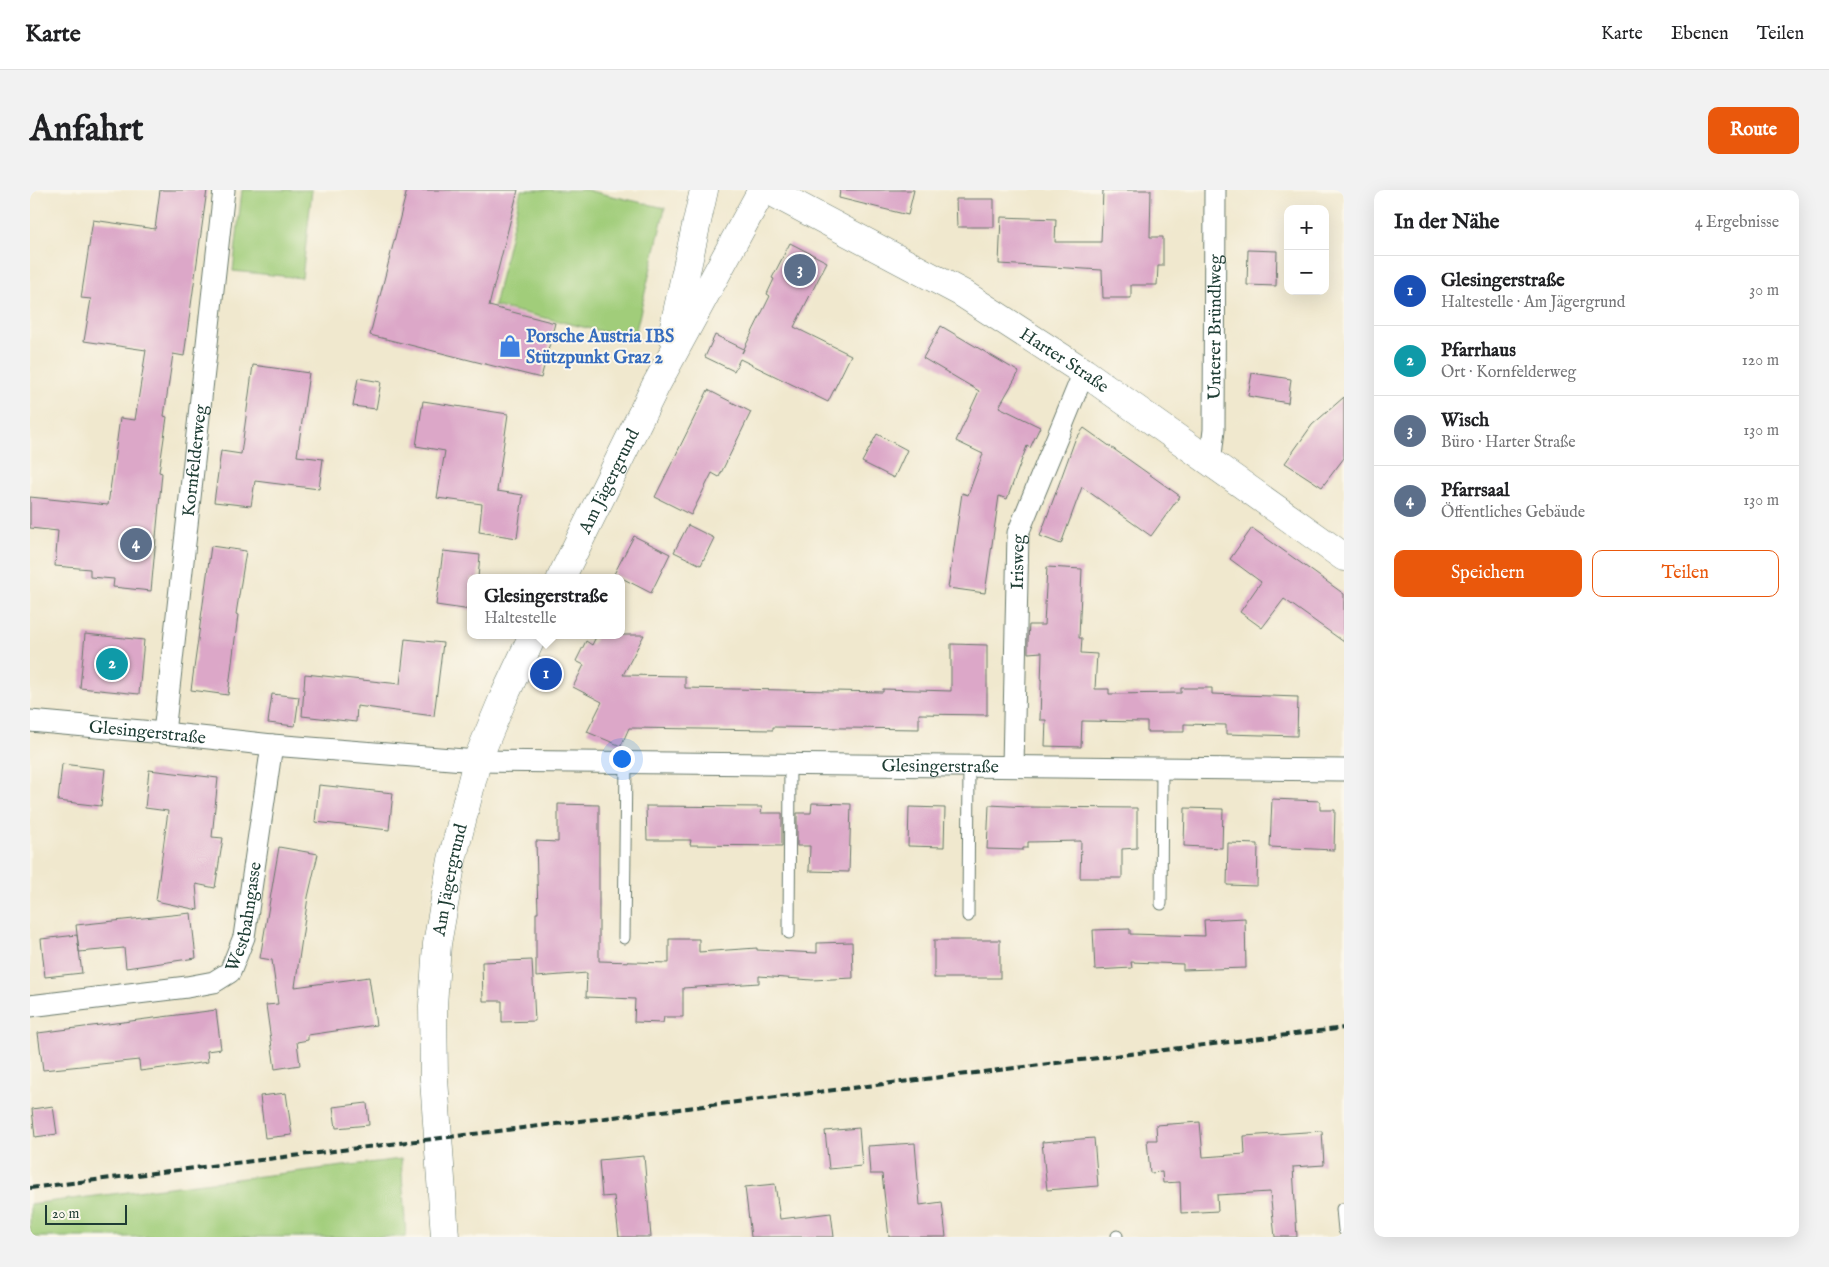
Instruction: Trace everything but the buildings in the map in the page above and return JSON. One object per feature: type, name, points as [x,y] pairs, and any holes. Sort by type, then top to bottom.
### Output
[{"type":"main road","name":"Am Jägergrund","points":[[656,385],[674,327],[704,190]]},
{"type":"main road","name":"Am Jägergrund","points":[[564,574],[656,385],[762,190]]},
{"type":"main road","name":"Harter Straße","points":[[768,190],[962,292],[1084,372],[1344,557]]},
{"type":"main road","name":"Am Jägergrund","points":[[445,1237],[437,1138],[434,1006],[438,944],[452,860],[477,760],[502,701],[532,639]]},
{"type":"street","name":"Kornfelderweg","points":[[164,733],[224,190]]},
{"type":"street","name":"Unterer Bründlweg","points":[[1210,463],[1214,430],[1215,190]]},
{"type":"street","name":"Irisweg","points":[[1013,766],[1018,533],[1084,372]]},
{"type":"street","name":"Glesingerstraße","points":[[30,721],[164,733],[272,746],[477,760],[1344,770]]},
{"type":"street","name":"Westbahngasse","points":[[30,1006],[187,987],[214,982],[230,972],[244,937],[272,746]]},
{"type":"lane","points":[[624,938],[626,762]]},
{"type":"lane","points":[[789,933],[790,764]]},
{"type":"lane","points":[[968,916],[969,765]]},
{"type":"lane","points":[[1161,904],[1162,768]]},
{"type":"lane","points":[[1342,1209],[1344,1230]]},
{"type":"green space","points":[[242,190],[312,190],[302,278],[233,271]]},
{"type":"green space","points":[[521,190],[586,190],[665,208],[634,339],[494,306]]},
{"type":"green space","points":[[401,1159],[406,1237],[30,1237],[30,1204]]},
{"type":"railway","points":[[30,1188],[1344,1028]]},
{"type":"place","name":"Wisch","points":[[800,270]]},
{"type":"place","name":"Porsche Austria IBS Stützpunkt Graz 2","points":[[510,346]]},
{"type":"place","name":"Pfarrsaal","points":[[136,544]]},
{"type":"place","name":"Pfarrhaus","points":[[112,664]]},
{"type":"place","name":"Glesingerstraße","points":[[546,674]]}]
